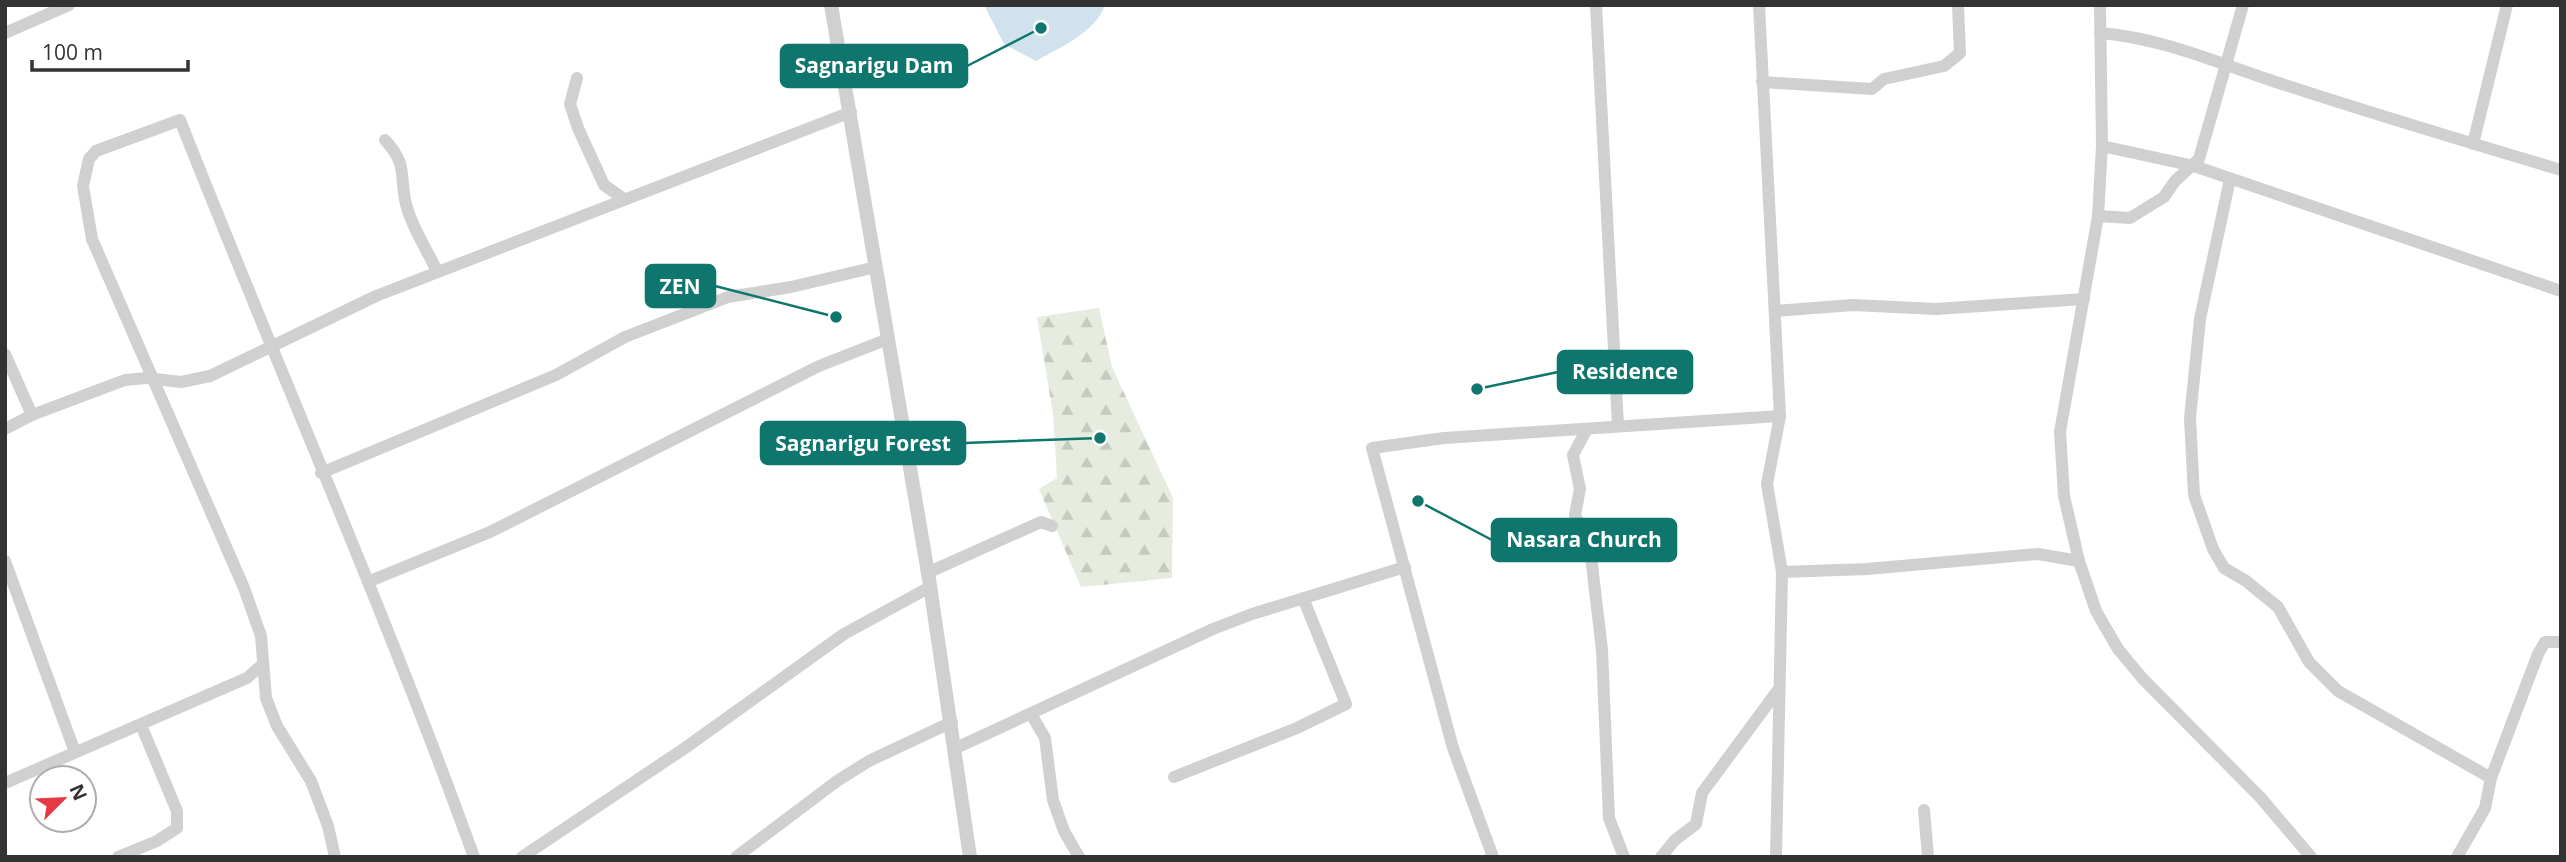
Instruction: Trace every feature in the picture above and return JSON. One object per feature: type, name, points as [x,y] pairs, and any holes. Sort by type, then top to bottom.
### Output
[{"type":"street","points":[[5,33],[69,5]]},
{"type":"street","points":[[831,5],[929,580],[956,748],[970,857]]},
{"type":"street","points":[[1595,5],[1618,426]]},
{"type":"street","points":[[1759,5],[1780,416],[1767,484],[1782,572],[1776,857]]},
{"type":"street","points":[[1762,82],[1872,89],[1884,79],[1944,66],[1960,53],[1958,5]]},
{"type":"street","points":[[2100,5],[2102,146],[2098,216],[2060,432],[2059,453],[2064,496],[2079,561],[2095,611],[2118,649],[2143,680],[2260,797],[2311,857]]},
{"type":"street","points":[[2098,216],[2130,218],[2164,197],[2175,181],[2194,166],[2203,151],[2243,5]]},
{"type":"street","points":[[2473,144],[2507,5]]},
{"type":"street","points":[[2100,33],[2138,37],[2561,170]]},
{"type":"street","points":[[578,78],[570,104],[578,128],[604,186],[624,199]]},
{"type":"street","points":[[5,429],[32,415],[125,380],[199,380],[376,296],[851,112]]},
{"type":"street","points":[[335,857],[328,826],[311,781],[277,726],[266,698],[261,636],[244,588],[92,239],[83,201],[85,171],[89,159],[96,151],[180,120],[321,473],[370,581],[474,857]]},
{"type":"street","points":[[385,140],[399,158],[405,182],[406,203],[437,271]]},
{"type":"street","points":[[2102,146],[2194,166],[2561,291]]},
{"type":"street","points":[[2230,179],[2200,319],[2190,418],[2194,495],[2213,548],[2224,568],[2246,581],[2278,607],[2309,662],[2338,691],[2491,778]]},
{"type":"street","points":[[321,473],[556,375],[625,337],[728,297],[791,287],[876,267]]},
{"type":"street","points":[[1775,311],[1853,305],[1936,309],[2084,299]]},
{"type":"street","points":[[370,581],[490,532],[819,366],[888,339]]},
{"type":"street","points":[[5,354],[32,415]]},
{"type":"street","points":[[1493,857],[1453,748],[1372,449],[1444,438],[1780,416]]},
{"type":"street","points":[[1587,429],[1573,455],[1580,489],[1575,515],[1590,548],[1602,650],[1609,818],[1622,854],[1608,857]]},
{"type":"street","points":[[522,857],[685,748],[844,634],[929,580],[1041,522],[1052,526]]},
{"type":"street","points":[[1782,572],[1858,570],[2038,554],[2079,561]]},
{"type":"street","points":[[5,561],[75,752]]},
{"type":"street","points":[[956,748],[1213,629],[1405,567]]},
{"type":"street","points":[[1174,777],[1297,728],[1346,704],[1303,598]]},
{"type":"street","points":[[2458,857],[2485,808],[2491,778],[2538,653],[2545,642],[2561,642]]},
{"type":"street","points":[[5,783],[247,678],[263,664]]},
{"type":"street","points":[[1661,857],[1675,840],[1696,824],[1702,793],[1779,690]]},
{"type":"street","points":[[1031,714],[1045,738],[1053,800],[1079,857]]},
{"type":"street","points":[[736,857],[837,781],[869,761],[951,722]]},
{"type":"street","points":[[118,857],[157,841],[177,828],[177,811],[141,724]]},
{"type":"street","points":[[1924,810],[1928,857]]},
{"type":"green space","points":[[1099,308],[1112,367],[1173,498],[1172,578],[1081,587],[1039,489],[1057,478],[1053,414],[1037,317]]},
{"type":"water","points":[[984,5],[1105,5],[1094,23],[1085,31],[1036,61],[1004,44]]},
{"type":"place","name":"Sagnarigu Dam","points":[[1041,28]]},
{"type":"place","name":"ZEN","points":[[836,317]]},
{"type":"place","name":"Residence","points":[[1477,389]]},
{"type":"place","name":"Sagnarigu Forest","points":[[1100,438]]},
{"type":"place","name":"Nasara Church","points":[[1418,501]]}]
